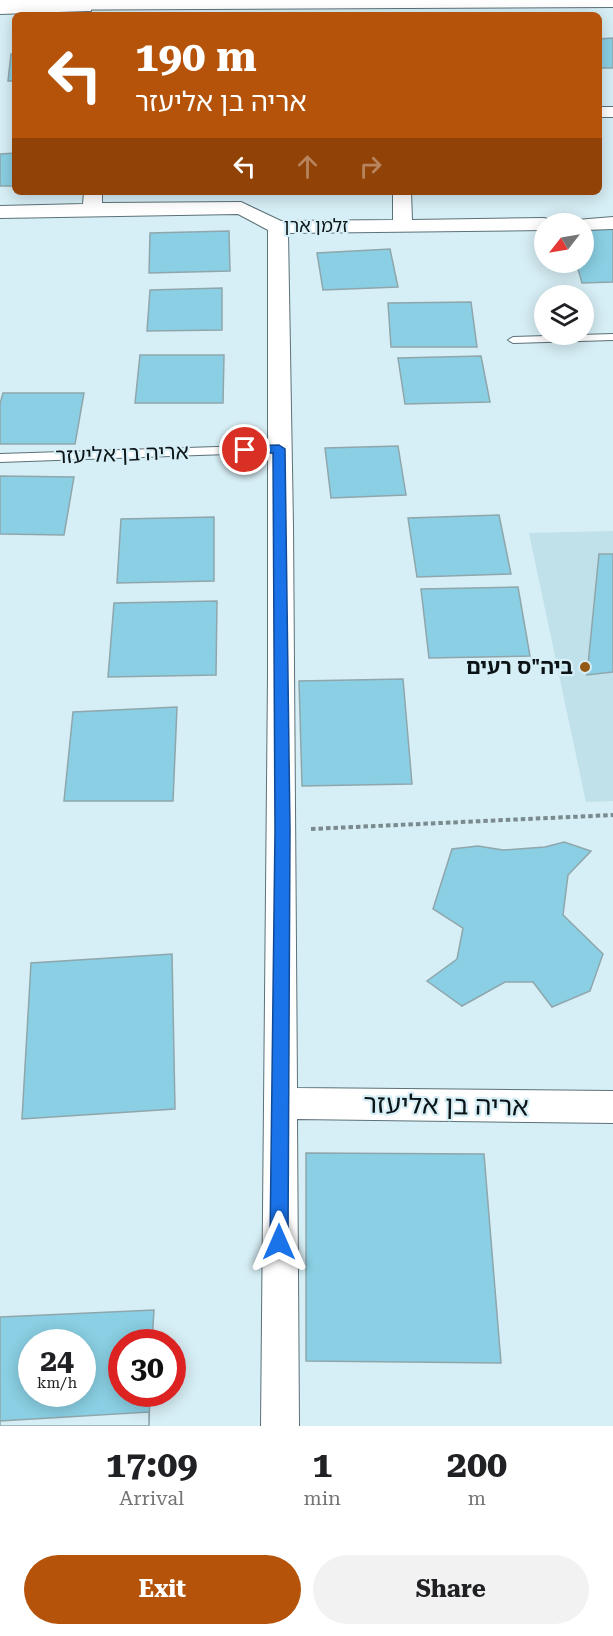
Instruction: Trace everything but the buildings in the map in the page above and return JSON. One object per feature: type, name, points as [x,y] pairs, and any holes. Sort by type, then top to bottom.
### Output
[{"type":"main road","points":[[0,4],[613,1]]},
{"type":"street","points":[[402,195],[404,225]]},
{"type":"street","name":"זלמן ארן","points":[[0,212],[92,200],[241,208],[278,227],[534,224]]},
{"type":"street","points":[[594,224],[613,223]]},
{"type":"street","points":[[278,227],[283,830],[279,1104],[280,1426]]},
{"type":"street","name":"אריה בן אליעזר","points":[[279,1104],[613,1107]]},
{"type":"lane","points":[[105,12],[258,3]]},
{"type":"lane","points":[[513,340],[613,337]]},
{"type":"lane","name":"אריה בן אליעזר","points":[[0,458],[279,449]]},
{"type":"path","points":[[283,830],[613,815]]},
{"type":"shaded area","name":"ביה\"ס רעים","points":[[613,531],[613,801],[586,802],[529,533]]},
{"type":"place","name":"ביה\"ס רעים","points":[[585,667]]},
{"type":"route","points":[[245,450],[279,449],[283,830],[279,1242]]}]
